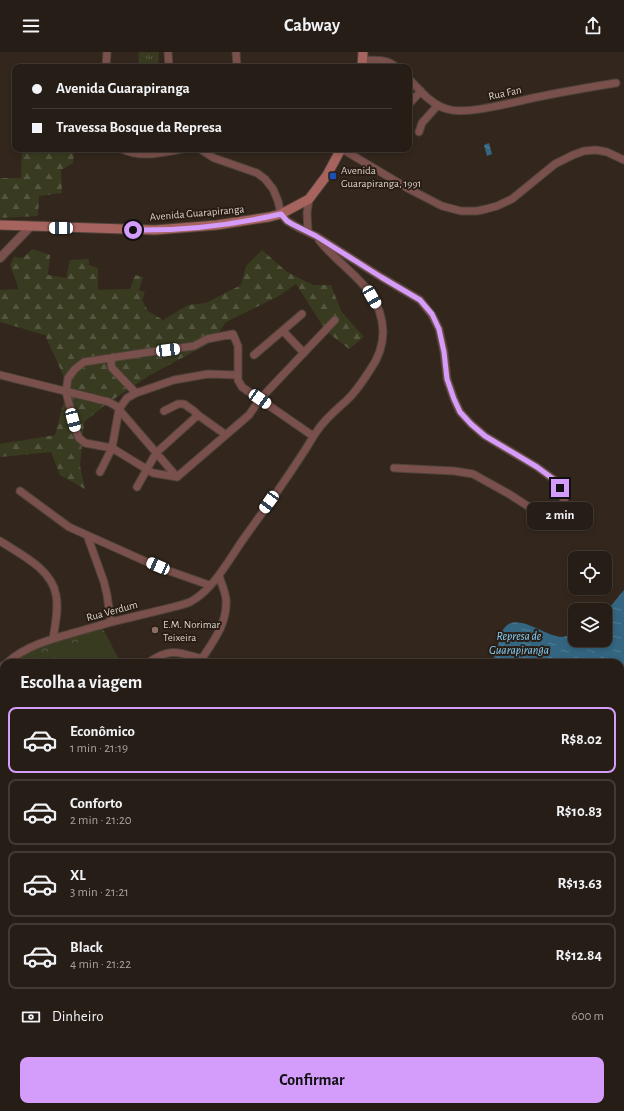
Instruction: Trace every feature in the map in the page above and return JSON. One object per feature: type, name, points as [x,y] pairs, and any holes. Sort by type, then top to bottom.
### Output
[{"type":"main road","name":"Avenida Guarapiranga","points":[[0,225],[155,230],[217,225],[281,214],[309,199],[327,175],[340,152]]},
{"type":"street","points":[[106,64],[107,52]]},
{"type":"street","points":[[168,52],[168,64]]},
{"type":"street","points":[[236,52],[237,64]]},
{"type":"street","points":[[362,60],[385,61],[392,64]]},
{"type":"street","name":"Rua Fan","points":[[412,82],[429,99],[438,105],[448,110],[457,111],[477,110],[616,83]]},
{"type":"street","points":[[412,101],[421,91]]},
{"type":"street","points":[[419,132],[422,123],[438,105]]},
{"type":"street","points":[[347,152],[409,189],[442,206],[462,212],[486,209],[512,199],[555,164],[584,151],[596,150],[607,152],[624,160]]},
{"type":"street","points":[[127,152],[148,154],[171,152]]},
{"type":"street","points":[[205,152],[214,158],[257,173],[265,179],[273,189],[281,214],[287,221],[316,236],[420,300],[432,314],[439,329],[444,352],[447,379],[460,412],[485,436],[537,467],[556,481],[560,488],[565,506],[560,515],[552,518],[537,512],[473,474],[454,471],[394,468]]},
{"type":"street","points":[[308,232],[307,213],[309,199]]},
{"type":"street","points":[[0,258],[30,227]]},
{"type":"street","name":"Rua Verdum","points":[[10,659],[25,650],[53,639],[110,622],[185,603],[198,597],[219,575],[303,453],[317,430],[356,391],[371,369],[382,344],[382,322],[377,306],[368,289],[326,248],[316,236]]},
{"type":"street","points":[[254,355],[302,314]]},
{"type":"street","points":[[313,436],[260,399],[242,387],[238,380],[238,346],[233,334],[207,339],[194,346],[84,362],[75,369],[68,378],[66,392],[77,434],[85,444],[112,448],[152,473],[177,477],[249,415],[260,399],[335,320]]},
{"type":"street","points":[[283,331],[304,353]]},
{"type":"street","points":[[113,357],[111,363],[112,368],[136,393]]},
{"type":"street","points":[[100,472],[112,448],[119,409],[127,398],[136,393],[181,378],[208,374],[238,375]]},
{"type":"street","points":[[0,375],[110,402],[119,409],[177,477]]},
{"type":"street","points":[[164,411],[178,404],[184,404],[226,435]]},
{"type":"street","points":[[137,487],[156,453],[198,415]]},
{"type":"street","points":[[20,492],[69,527],[158,566],[210,585]]},
{"type":"street","points":[[87,535],[104,582],[110,622]]},
{"type":"street","points":[[0,541],[40,568],[50,579],[56,596],[57,611],[53,639]]},
{"type":"street","points":[[203,659],[220,632],[224,618],[226,599],[219,575]]},
{"type":"street","points":[[154,659],[161,655],[173,652],[182,653],[195,659]]},
{"type":"green space","points":[[139,52],[159,52],[158,64],[138,64]]},
{"type":"green space","points":[[22,152],[74,152],[73,163],[61,170],[62,193],[39,196],[38,216],[0,218],[0,178],[21,178]]},
{"type":"green space","points":[[32,249],[50,255],[48,275],[66,278],[70,260],[89,259],[89,265],[98,268],[98,290],[130,289],[135,275],[143,277],[139,290],[145,292],[142,300],[148,311],[163,320],[188,305],[206,303],[241,285],[246,266],[262,250],[287,272],[313,285],[331,285],[341,311],[364,337],[349,349],[326,331],[296,284],[277,297],[226,322],[212,342],[150,375],[105,405],[84,422],[80,466],[85,489],[60,475],[51,452],[0,457],[0,444],[55,435],[68,386],[45,335],[0,322],[0,290],[19,289],[10,265],[14,257],[23,258]]},
{"type":"green space","points":[[102,627],[119,659],[19,659],[35,647]]},
{"type":"green space","points":[[103,632],[112,656],[104,659],[62,659],[59,650]]},
{"type":"water","points":[[489,143],[492,154],[487,156],[484,145]]},
{"type":"water","name":"Represa de Guarapiranga","points":[[624,590],[624,659],[493,659],[503,630],[508,624],[515,622],[523,623],[556,636],[563,637],[568,635],[568,647],[612,647],[612,605]]},
{"type":"place","name":"Avenida Guarapiranga, 1991","points":[[333,176]]},
{"type":"place","name":"E.M. Norimar Teixeira","points":[[155,630]]},
{"type":"route","points":[[133,230],[155,230],[217,225],[281,214],[287,221],[316,236],[420,300],[432,314],[439,329],[444,352],[447,379],[460,412],[485,436],[537,467],[556,481],[560,488]]}]
